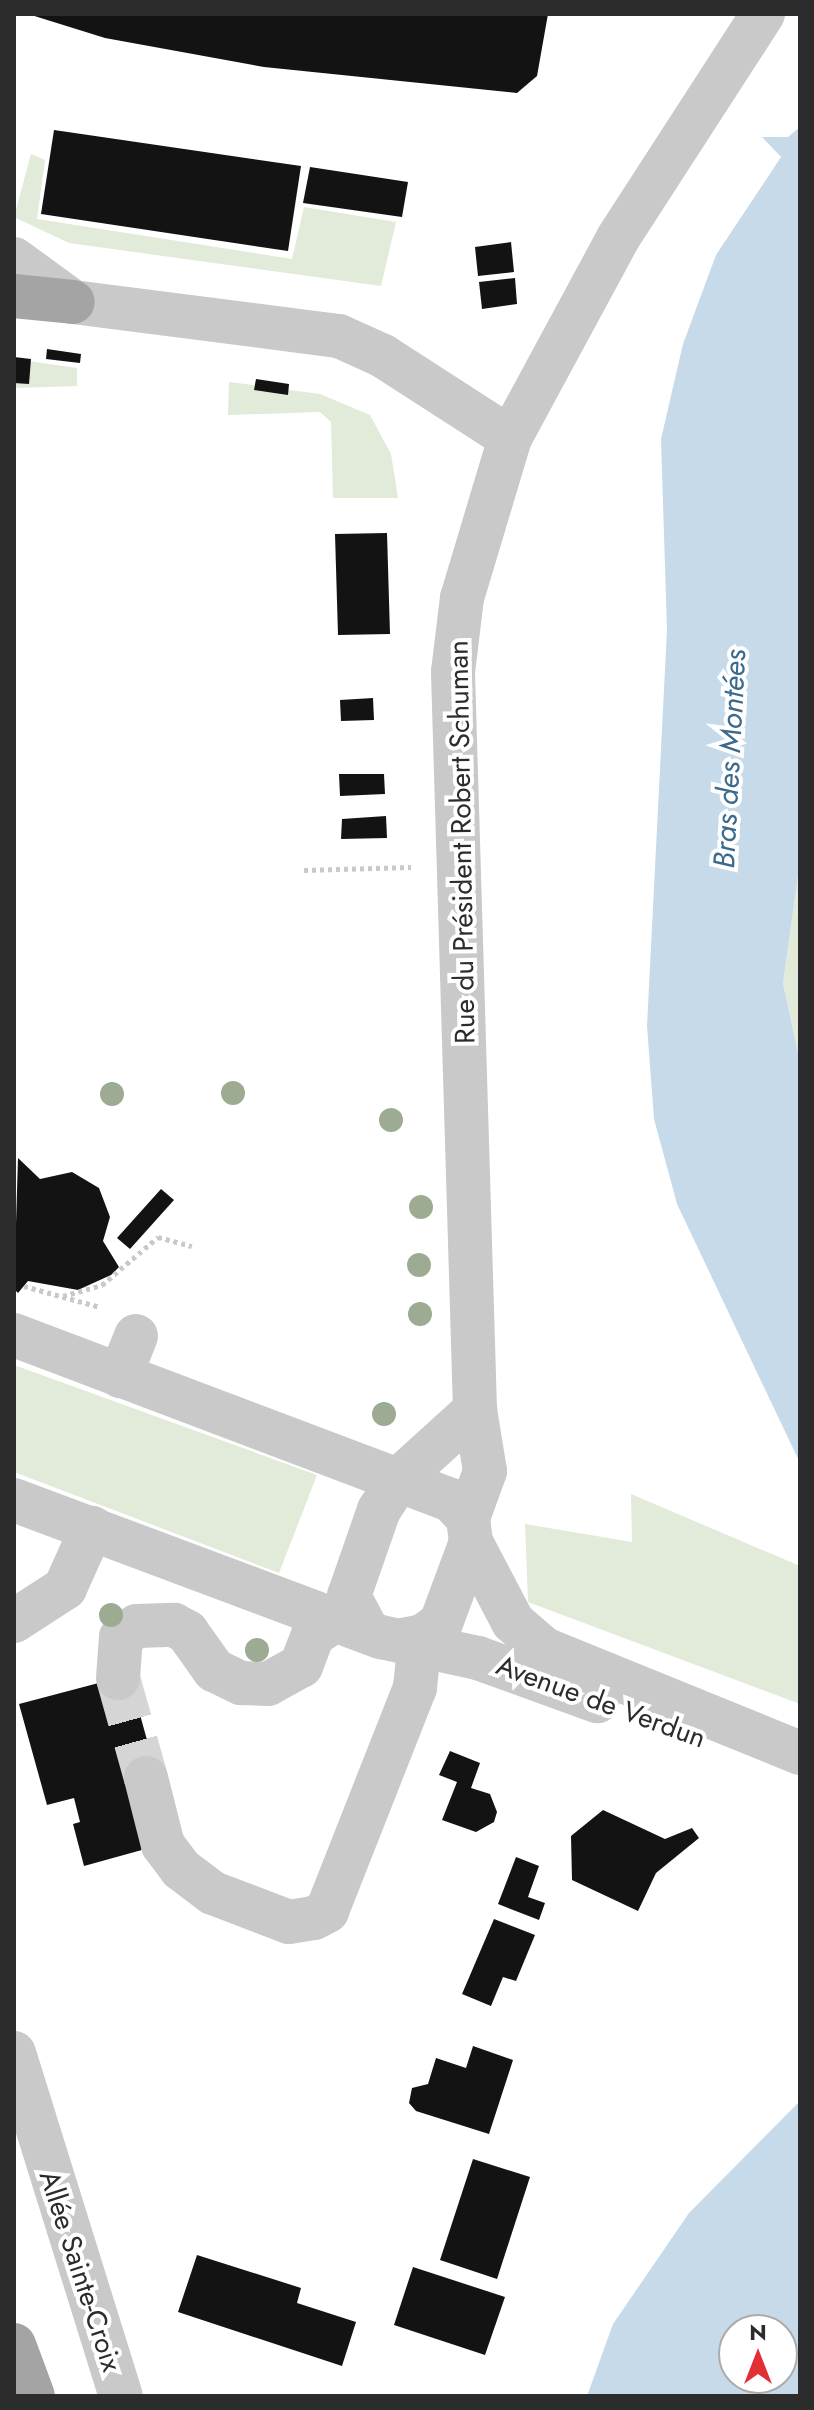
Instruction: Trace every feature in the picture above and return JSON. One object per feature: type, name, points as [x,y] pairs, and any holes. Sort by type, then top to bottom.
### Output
[{"type":"main road","points":[[14,296],[73,302]]},
{"type":"main road","points":[[14,2345],[33,2396]]},
{"type":"street","name":"Rue du Président Robert Schuman","points":[[470,1530],[485,1471],[475,1410],[453,672],[462,598],[510,438],[618,238],[763,14]]},
{"type":"street","points":[[14,259],[73,302],[339,336],[383,356],[510,438]]},
{"type":"street","name":"Avenue de Verdun","points":[[14,1335],[451,1500],[470,1530],[513,1622],[544,1649],[800,1753]]},
{"type":"street","points":[[120,1376],[136,1336]]},
{"type":"street","points":[[146,1778],[163,1845],[181,1869],[213,1893],[289,1922],[314,1918],[327,1911],[415,1688],[381,1635],[352,1612],[353,1577],[399,1479],[475,1410]]},
{"type":"street","name":"Avenue de Verdun","points":[[14,1500],[381,1635],[478,1658],[735,1751],[800,1767]]},
{"type":"street","points":[[14,1621],[65,1588],[92,1528]]},
{"type":"street","points":[[118,1678],[121,1637],[151,1623],[187,1632],[214,1670],[241,1683],[268,1684],[301,1666],[313,1635],[423,1636],[441,1623],[470,1530]]},
{"type":"street","name":"Allée Sainte-Croix","points":[[14,2053],[121,2396]]},
{"type":"path","points":[[304,870],[416,867]]},
{"type":"path","points":[[63,1296],[102,1285],[158,1237],[192,1246]]},
{"type":"path","points":[[24,1286],[63,1296],[84,1306]]},
{"type":"green space","points":[[31,154],[45,160],[37,219],[292,259],[304,207],[396,222],[381,286],[69,243],[14,217]]},
{"type":"green space","points":[[14,359],[77,368],[77,386],[14,388]]},
{"type":"green space","points":[[229,382],[320,394],[370,415],[391,454],[398,498],[333,498],[331,422],[320,412],[228,415]]},
{"type":"green space","points":[[800,862],[800,1062],[783,983]]},
{"type":"green space","points":[[14,1365],[317,1475],[279,1573],[14,1472]]},
{"type":"green space","points":[[631,1494],[800,1566],[800,1704],[528,1602],[525,1524],[632,1542]]},
{"type":"water","name":"Bras des Montées","points":[[800,127],[800,862],[783,983],[800,1062],[800,1463],[677,1204],[654,1119],[647,1026],[667,630],[661,439],[683,344],[716,255],[781,157],[762,137],[788,137]]},
{"type":"water","points":[[800,2101],[800,2396],[587,2396],[613,2324],[689,2213]]},
{"type":"building","points":[[28,14],[548,14],[537,76],[517,93],[264,67],[105,38]]},
{"type":"building","points":[[54,130],[301,166],[288,251],[41,214]]},
{"type":"building","points":[[310,167],[408,182],[402,217],[303,203]]},
{"type":"building","points":[[511,242],[514,272],[478,276],[475,247]]},
{"type":"building","points":[[515,278],[517,304],[482,309],[479,282]]},
{"type":"building","points":[[47,349],[81,354],[80,363],[46,359]]},
{"type":"building","points":[[14,357],[31,359],[29,384],[14,383]]},
{"type":"building","points":[[256,379],[289,384],[288,395],[254,390]]},
{"type":"building","points":[[387,533],[390,634],[338,635],[335,534]]},
{"type":"building","points":[[373,698],[374,720],[341,721],[340,700]]},
{"type":"building","points":[[339,774],[384,774],[385,794],[340,796]]},
{"type":"building","points":[[386,816],[387,838],[341,839],[342,819]]},
{"type":"building","points":[[18,1158],[40,1179],[72,1172],[99,1188],[110,1217],[103,1241],[119,1267],[111,1275],[78,1290],[28,1281],[18,1293],[14,1289]]},
{"type":"building","points":[[161,1189],[174,1200],[130,1249],[117,1238]]},
{"type":"building","points":[[129,1675],[157,1776],[149,1848],[84,1866],[73,1824],[80,1822],[74,1798],[47,1805],[19,1704]]},
{"type":"building","points":[[450,1751],[480,1763],[471,1788],[490,1794],[497,1812],[494,1822],[476,1832],[442,1820],[457,1782],[439,1775]]},
{"type":"building","points":[[603,1810],[665,1839],[692,1828],[699,1838],[656,1873],[638,1911],[572,1880],[571,1836]]},
{"type":"building","points":[[516,1857],[539,1866],[528,1897],[545,1903],[539,1920],[498,1904]]},
{"type":"building","points":[[494,1919],[535,1935],[516,1981],[503,1977],[491,2006],[462,1994]]},
{"type":"building","points":[[473,2046],[513,2060],[489,2134],[416,2111],[409,2103],[412,2088],[428,2084],[436,2058],[466,2068]]},
{"type":"building","points":[[473,2159],[530,2177],[497,2279],[440,2260]]},
{"type":"building","points":[[197,2255],[301,2288],[297,2303],[356,2322],[342,2366],[178,2312]]},
{"type":"building","points":[[413,2267],[505,2297],[485,2355],[394,2325]]},
{"type":"tunnel","points":[[118,1678],[146,1778]]}]
